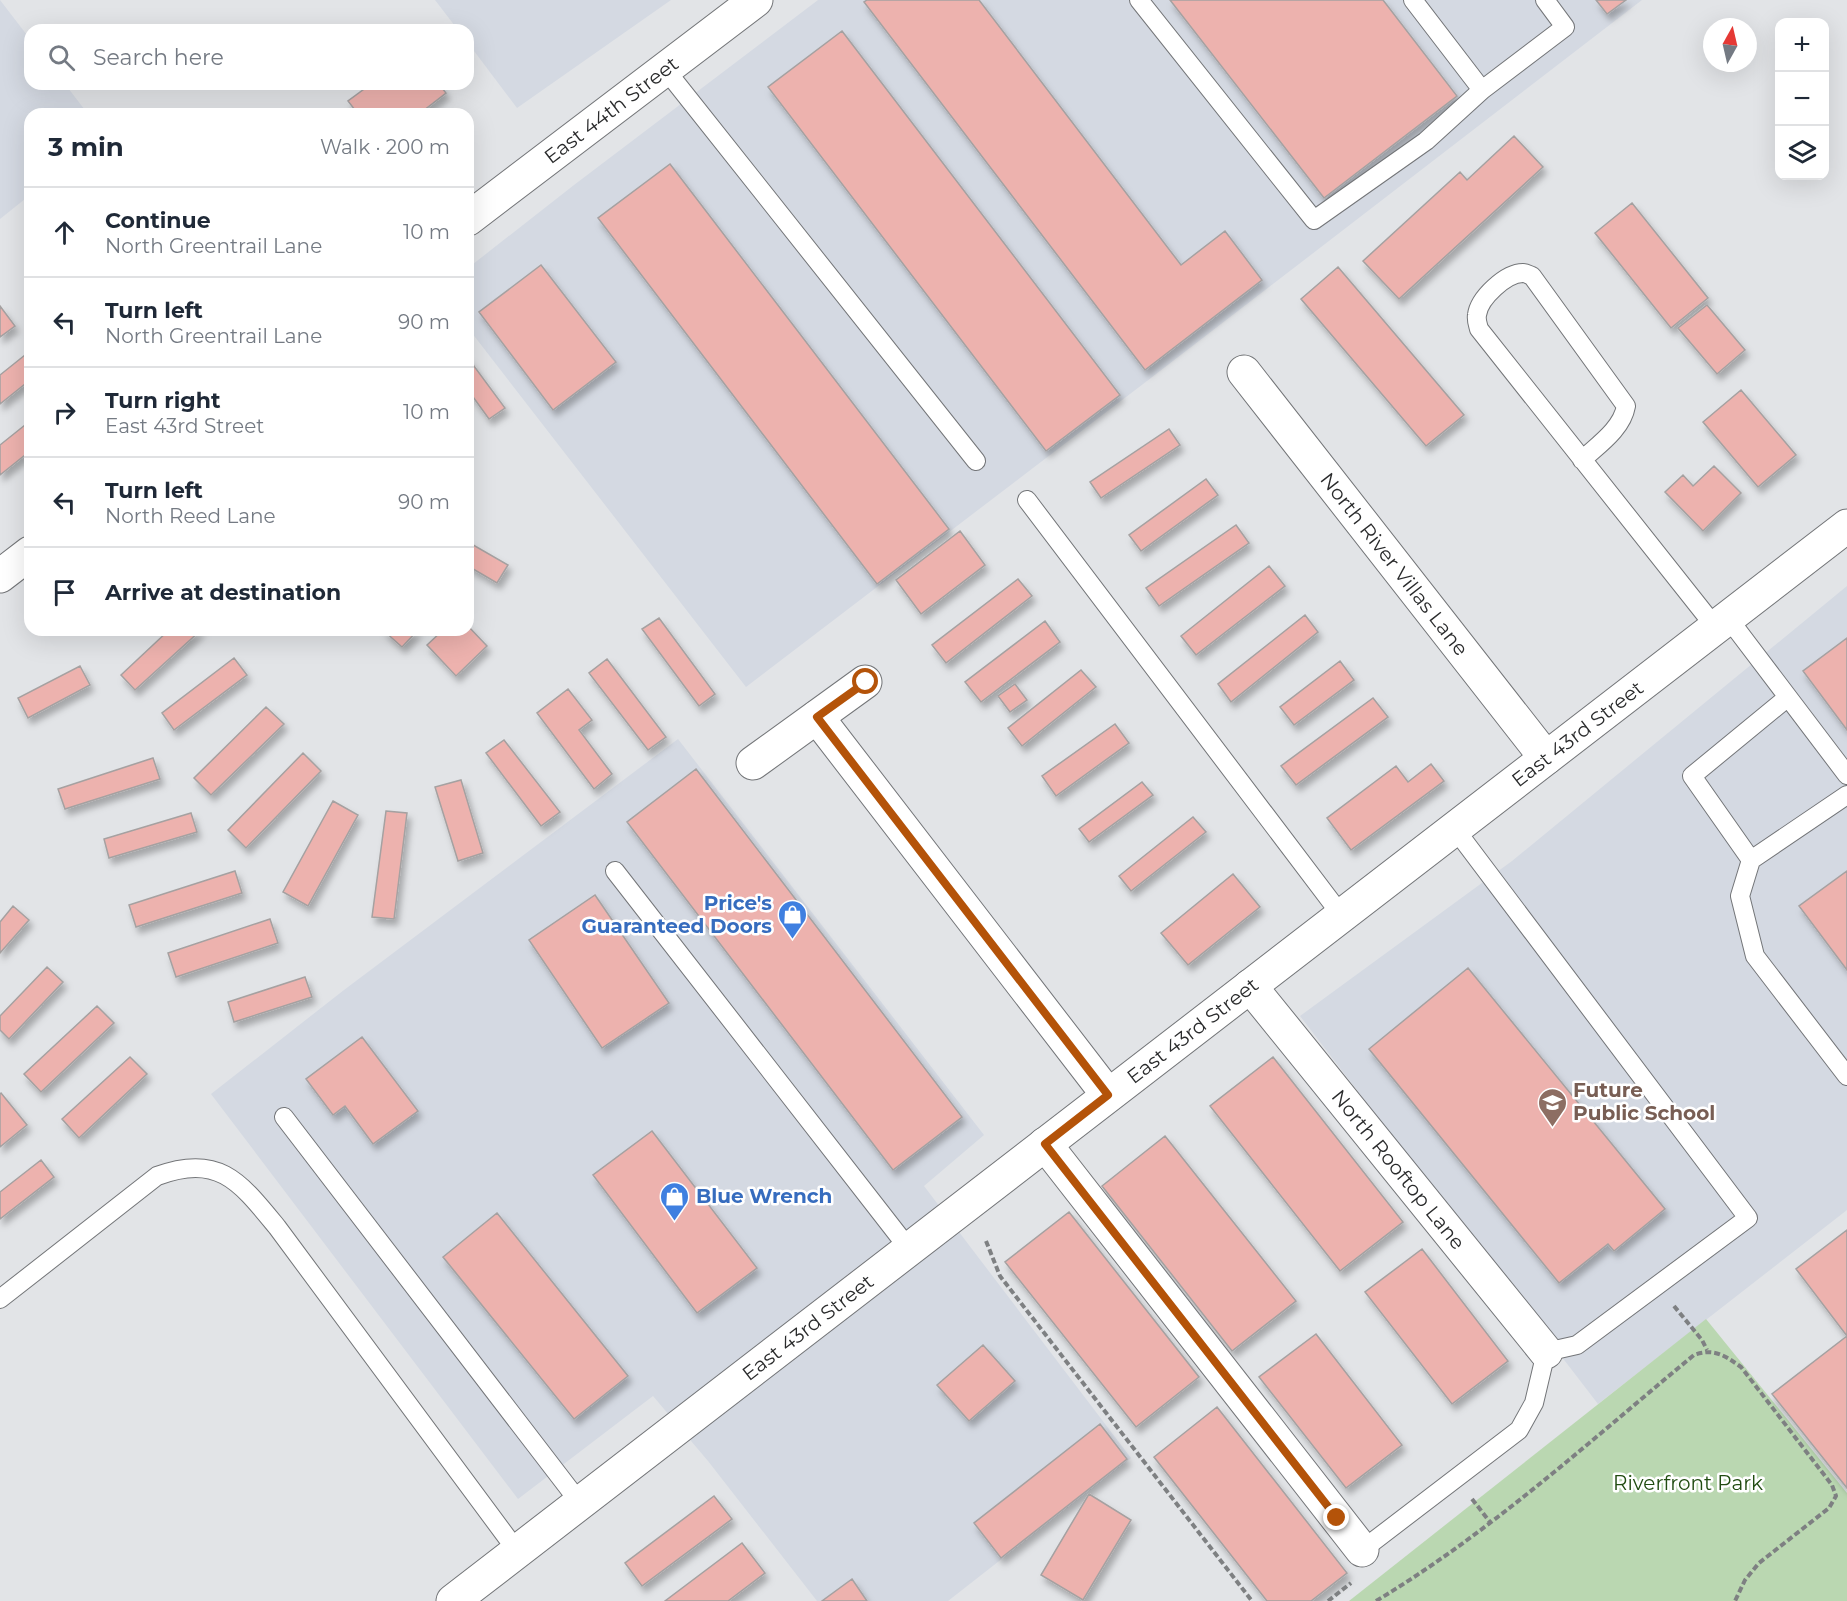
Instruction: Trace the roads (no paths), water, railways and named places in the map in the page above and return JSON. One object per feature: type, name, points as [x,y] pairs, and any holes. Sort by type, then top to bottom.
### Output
[{"type":"street","name":"East 44th Street","points":[[474,214],[756,0]]},
{"type":"street","name":"North River Villas Lane","points":[[1244,372],[1546,758]]},
{"type":"street","name":"East 43rd Street","points":[[453,1601],[1847,526]]},
{"type":"street","points":[[0,576],[24,558]]},
{"type":"street","points":[[753,763],[866,682]]},
{"type":"street","points":[[817,717],[1108,1095]]},
{"type":"street","name":"North Rooftop Lane","points":[[1250,986],[1546,1352]]},
{"type":"street","points":[[1045,1144],[1362,1550]]},
{"type":"lane","points":[[1139,0],[1314,220],[1426,141],[1482,90],[1565,27],[1545,0]]},
{"type":"lane","points":[[1413,0],[1482,90]]},
{"type":"lane","points":[[665,69],[976,461]]},
{"type":"lane","points":[[1582,460],[1618,425],[1625,414],[1626,406],[1532,276],[1522,273],[1510,276],[1489,292],[1480,304],[1476,317],[1479,329],[1582,460],[1788,697],[1847,775]]},
{"type":"lane","points":[[1027,500],[1342,916]]},
{"type":"lane","points":[[1751,860],[1692,776],[1788,697]]},
{"type":"lane","points":[[1847,795],[1751,860],[1740,896],[1755,956],[1847,1076]]},
{"type":"lane","points":[[1362,1550],[1519,1430],[1534,1403],[1546,1352],[1577,1345],[1748,1218],[1455,829]]},
{"type":"lane","points":[[615,871],[909,1249]]},
{"type":"lane","points":[[284,1117],[580,1503]]},
{"type":"lane","points":[[0,1299],[157,1176],[177,1168],[206,1168],[230,1176],[247,1191],[277,1227],[518,1551]]},
{"type":"place","name":"Price's Guaranteed Doors","points":[[793,940]]},
{"type":"place","name":"Future Public School","points":[[1552,1128]]},
{"type":"place","name":"Blue Wrench","points":[[675,1222]]},
{"type":"park label","name":"Riverfront Park","points":[[1688,1483]]}]
